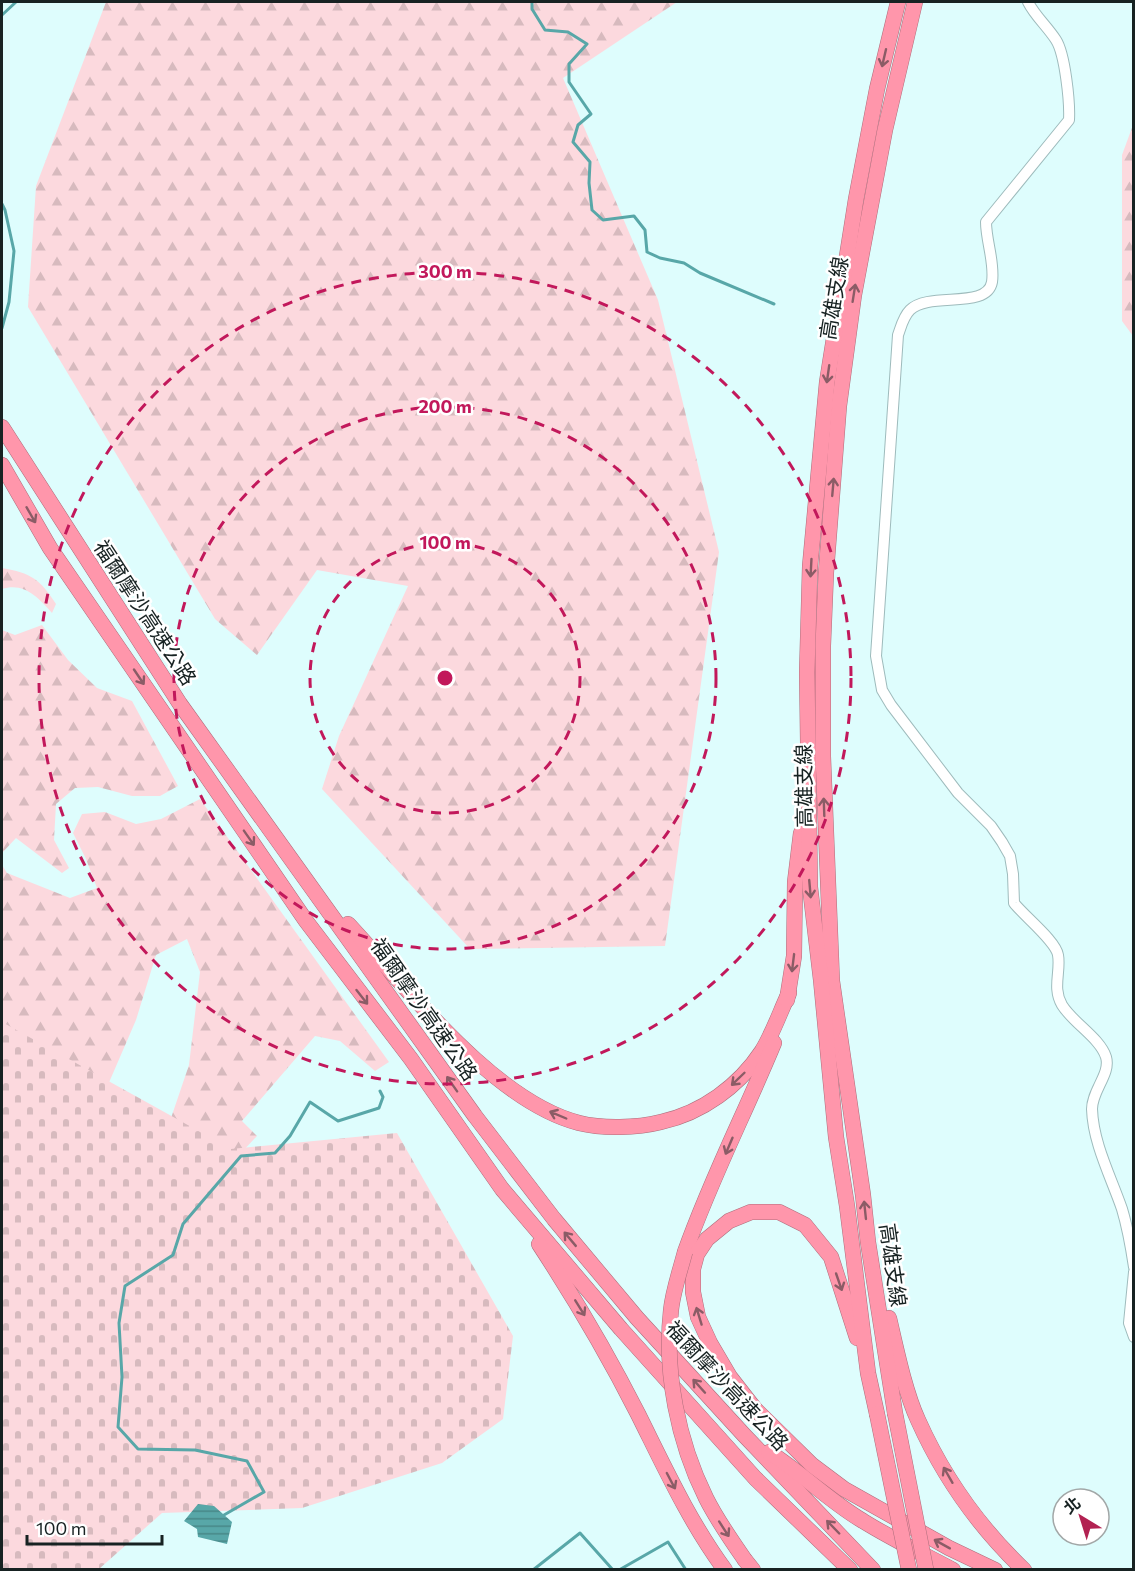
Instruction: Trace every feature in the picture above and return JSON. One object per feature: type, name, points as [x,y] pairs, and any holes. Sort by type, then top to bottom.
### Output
[{"type":"highway","name":"高雄支線","points":[[898,2],[877,89],[856,199],[827,382],[810,566],[807,780],[810,887],[836,1137],[848,1206],[868,1373],[909,1569]]},
{"type":"highway","name":"高雄支線","points":[[915,2],[885,130],[854,295],[839,406],[824,625],[823,756],[832,981],[868,1242],[895,1413],[926,1569]]},
{"type":"highway","name":"福爾摩沙高速公路","points":[[2,428],[180,704],[475,1116],[554,1219],[637,1318],[744,1435],[873,1569]]},
{"type":"highway","name":"福爾摩沙高速公路","points":[[2,465],[50,548],[299,911],[411,1059],[502,1189],[621,1329],[755,1478],[850,1569]]},
{"type":"highway","points":[[749,1565],[717,1518],[705,1495],[686,1446],[675,1403],[669,1354],[671,1309],[685,1252],[702,1203],[751,1099],[776,1038],[789,993],[794,956],[795,882],[807,780]]},
{"type":"highway","points":[[326,906],[345,921],[396,980],[477,1061],[526,1099],[580,1124],[617,1127],[649,1125],[672,1120],[703,1107],[724,1092],[747,1070],[762,1050],[789,993]]},
{"type":"highway","points":[[502,1189],[583,1311],[690,1517],[725,1569]]},
{"type":"highway","points":[[868,1373],[831,1257],[806,1225],[779,1212],[751,1212],[729,1221],[707,1239],[697,1254],[693,1269],[693,1292],[698,1317],[730,1377],[755,1409],[812,1465],[844,1489],[949,1548],[995,1569]]},
{"type":"highway","points":[[868,1242],[878,1255],[890,1322],[917,1419],[970,1510],[1003,1550],[1024,1569]]},
{"type":"highway","points":[[744,1435],[788,1464],[822,1494],[863,1521],[953,1569]]},
{"type":"street","points":[[1028,2],[1034,14],[1047,27],[1062,50],[1070,120],[986,222],[992,285],[975,298],[934,299],[920,303],[910,310],[900,328],[876,656],[882,690],[891,705],[958,793],[991,826],[1010,855],[1014,903],[1053,944],[1059,955],[1057,990],[1060,1002],[1072,1018],[1100,1045],[1106,1058],[1106,1070],[1092,1107],[1095,1128],[1106,1167],[1130,1235],[1134,1267]]},
{"type":"street","points":[[1134,1272],[1129,1323],[1134,1337]]},
{"type":"green space","points":[[106,2],[677,2],[563,78],[658,300],[719,552],[665,946],[470,949],[322,789],[339,736],[408,586],[317,570],[257,655],[215,619],[28,307],[36,186]]},
{"type":"green space","points":[[1133,125],[1133,336],[1122,321],[1122,155]]},
{"type":"green space","points":[[2,568],[28,575],[40,583],[56,604],[52,613],[24,589],[10,587],[2,589]]},
{"type":"green space","points":[[42,625],[68,660],[97,688],[132,701],[178,786],[160,796],[132,796],[98,787],[75,788],[56,804],[54,840],[69,868],[62,873],[16,838],[2,853],[2,630],[15,635]]},
{"type":"green space","points":[[200,799],[389,1062],[375,1071],[340,1041],[315,1036],[242,1121],[257,1136],[193,1204],[152,1174],[189,1065],[200,972],[187,939],[156,955],[136,1020],[101,1101],[2,1247],[2,865],[7,873],[70,898],[97,888],[73,833],[82,814],[105,812],[136,824],[161,819]]},
{"type":"green space","points":[[2,1022],[231,1149],[397,1133],[513,1336],[503,1419],[442,1463],[302,1508],[162,1513],[99,1569],[2,1569]]},
{"type":"water","points":[[198,1504],[214,1506],[232,1522],[227,1544],[198,1537],[197,1529],[184,1521]]},
{"type":"waterway","points":[[2,15],[16,2]]},
{"type":"waterway","points":[[532,2],[532,9],[545,30],[568,32],[587,44],[569,64],[569,82],[591,114],[578,125],[573,142],[590,162],[589,183],[592,210],[603,220],[634,216],[645,230],[647,252],[660,258],[684,263],[700,273],[774,304]]},
{"type":"waterway","points":[[2,204],[14,251],[9,302],[2,328]]},
{"type":"waterway","points":[[224,1515],[264,1492],[247,1461],[195,1450],[138,1449],[118,1427],[122,1377],[119,1323],[125,1286],[173,1255],[183,1224],[241,1156],[275,1153],[290,1136],[310,1102],[338,1121],[379,1108],[383,1097],[380,1091]]},
{"type":"waterway","points":[[533,1570],[580,1533],[613,1570]]},
{"type":"waterway","points":[[619,1570],[668,1542],[686,1570]]}]
